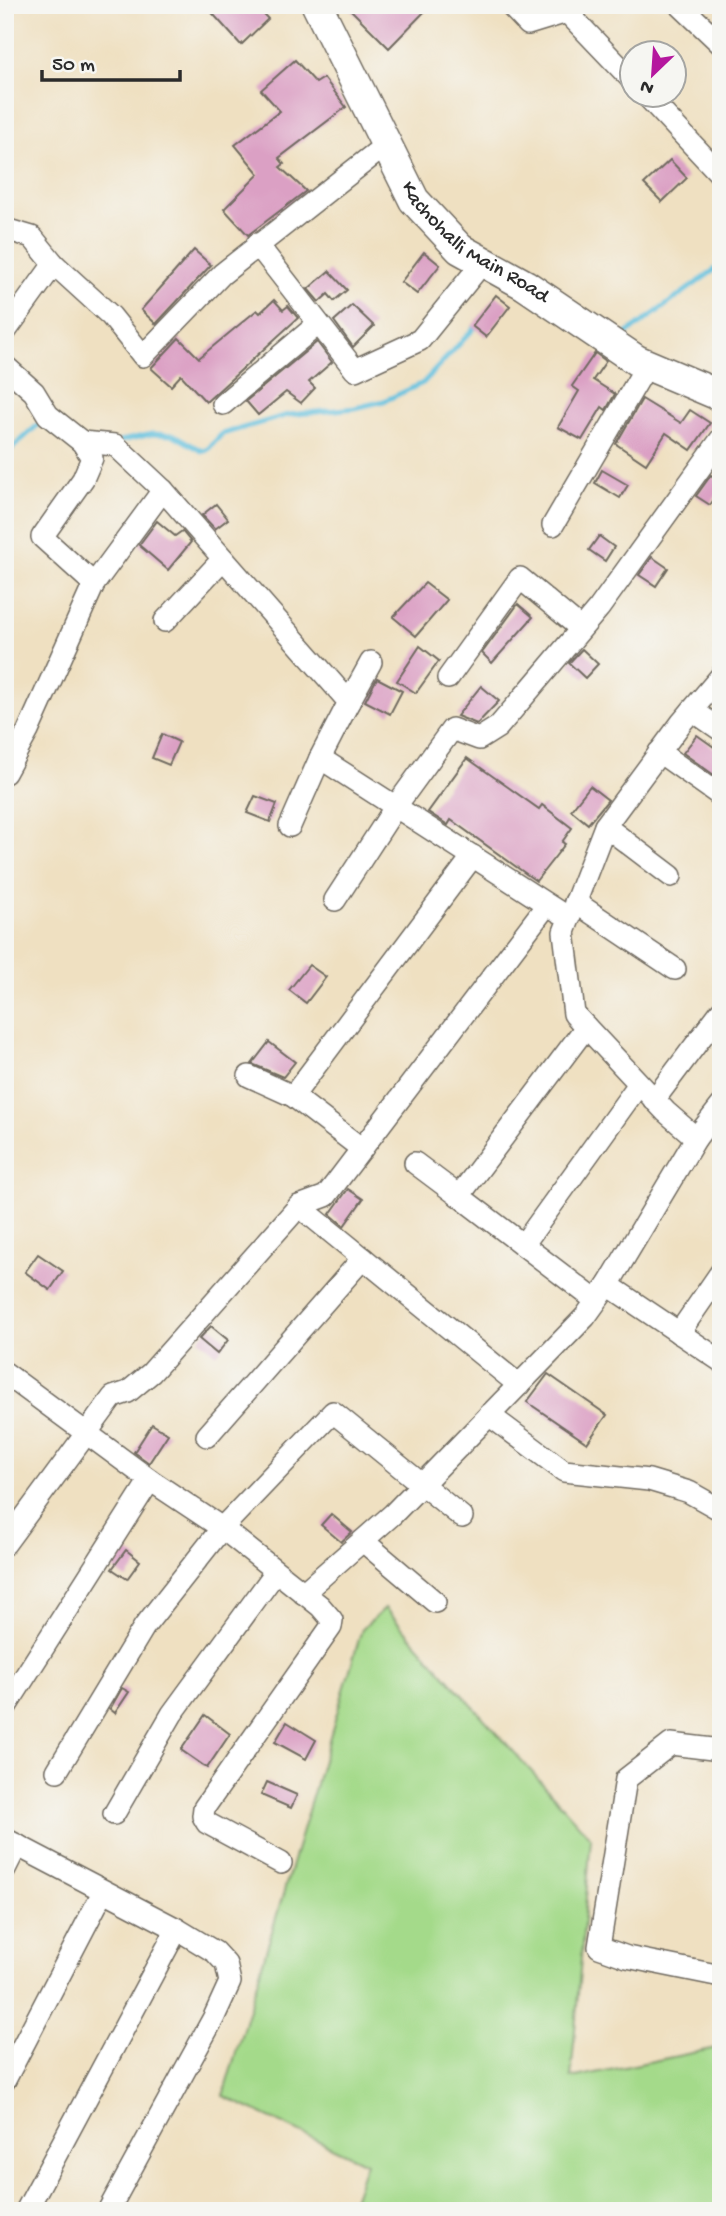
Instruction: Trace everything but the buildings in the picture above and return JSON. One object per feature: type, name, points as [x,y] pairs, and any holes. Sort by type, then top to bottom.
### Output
[{"type":"street","name":"Kachohalli Main Road","points":[[317,5],[414,200],[460,249],[526,285],[647,365],[721,397]]},
{"type":"street","points":[[510,5],[528,24],[567,12],[618,65]]},
{"type":"street","points":[[680,5],[721,44]]},
{"type":"street","points":[[658,108],[721,175]]},
{"type":"street","points":[[5,229],[32,237],[54,264],[111,316],[143,356],[222,274],[387,144]]},
{"type":"street","points":[[257,244],[355,370],[420,340],[483,262]]},
{"type":"street","points":[[5,332],[54,264]]},
{"type":"street","points":[[223,404],[318,324]]},
{"type":"street","points":[[553,525],[647,365]]},
{"type":"street","points":[[5,366],[33,392],[48,415],[82,442],[92,458],[83,479],[42,537],[94,584]]},
{"type":"street","points":[[335,900],[396,806],[452,729],[479,739],[498,727],[599,608],[721,439]]},
{"type":"street","points":[[82,442],[115,445],[163,490],[349,702]]},
{"type":"street","points":[[5,773],[28,731],[94,584],[163,490]]},
{"type":"street","points":[[165,621],[223,559]]},
{"type":"street","points":[[448,678],[520,579],[580,628]]},
{"type":"street","points":[[290,826],[320,758],[371,662]]},
{"type":"street","points":[[696,1138],[654,1100],[574,1014],[564,932],[605,826],[659,752],[721,676]]},
{"type":"street","points":[[692,710],[721,730]]},
{"type":"street","points":[[659,752],[721,796]]},
{"type":"street","points":[[320,758],[546,906],[572,910],[675,969]]},
{"type":"street","points":[[605,826],[671,876]]},
{"type":"street","points":[[293,1096],[473,856]]},
{"type":"street","points":[[5,1544],[113,1397],[128,1392],[151,1373],[299,1206],[326,1196],[546,906]]},
{"type":"street","points":[[654,1100],[721,1011]]},
{"type":"street","points":[[459,1196],[586,1027]]},
{"type":"street","points":[[249,1076],[293,1096],[362,1149]]},
{"type":"street","points":[[523,1245],[639,1084]]},
{"type":"street","points":[[303,1594],[422,1485],[585,1317],[696,1138],[721,1106]]},
{"type":"street","points":[[415,1163],[523,1245],[601,1293],[679,1333],[721,1362]]},
{"type":"street","points":[[299,1206],[519,1385]]},
{"type":"street","points":[[207,1436],[363,1258]]},
{"type":"street","points":[[679,1333],[721,1272]]},
{"type":"street","points":[[6,1374],[150,1480],[222,1528],[332,1620],[331,1627],[204,1808],[203,1816],[207,1824],[281,1863]]},
{"type":"street","points":[[57,1771],[144,1627],[222,1528],[333,1412],[462,1517]]},
{"type":"street","points":[[489,1416],[564,1471],[649,1480],[689,1492],[721,1510]]},
{"type":"street","points":[[5,1708],[150,1480]]},
{"type":"street","points":[[363,1541],[435,1602]]},
{"type":"street","points":[[114,1814],[172,1714],[275,1573]]},
{"type":"street","points":[[721,1750],[671,1744],[626,1779],[598,1947],[627,1957],[721,1976]]},
{"type":"street","points":[[5,1869],[11,1842],[177,1930],[215,1952],[226,1964],[230,1982],[108,2211]]},
{"type":"street","points":[[5,2080],[103,1892]]},
{"type":"street","points":[[26,2211],[177,1930]]},
{"type":"green space","points":[[385,1608],[591,1838],[571,2078],[721,2047],[721,2211],[349,2211],[366,2163],[223,2096],[362,1629]]},
{"type":"waterway","points":[[621,338],[721,265]]},
{"type":"waterway","points":[[121,441],[152,434],[174,435],[202,451],[207,450],[222,434],[288,415],[355,408],[384,401],[423,383],[478,324]]},
{"type":"waterway","points":[[5,455],[41,422],[45,424]]}]
